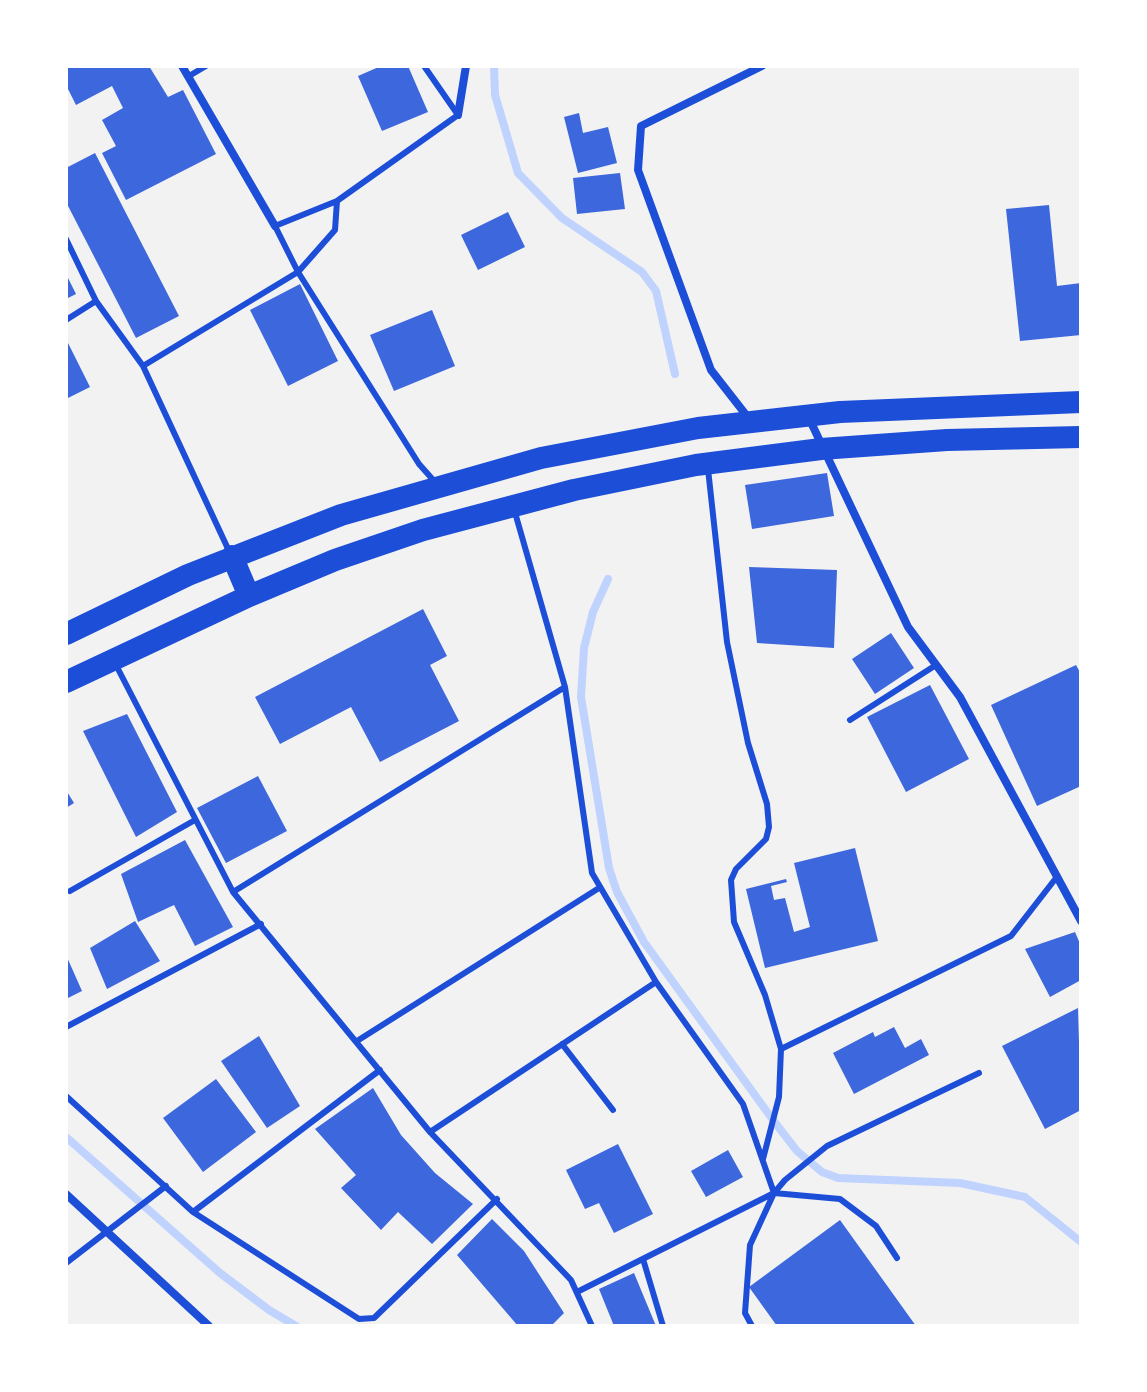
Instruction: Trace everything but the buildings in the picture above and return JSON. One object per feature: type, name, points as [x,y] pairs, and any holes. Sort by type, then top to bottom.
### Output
[{"type":"highway","points":[[66,634],[232,556],[341,515],[438,485],[593,447],[808,415],[929,405],[1081,402]]},
{"type":"highway","points":[[66,682],[112,658],[335,560],[423,530],[512,505],[708,464],[821,449],[1081,437]]},
{"type":"highway","points":[[232,556],[249,596]]},
{"type":"street","points":[[182,66],[275,226]]},
{"type":"street","points":[[458,115],[466,66]]},
{"type":"street","points":[[751,422],[711,370],[638,170],[641,126],[762,66]]},
{"type":"street","points":[[808,415],[821,449],[908,627],[960,697],[1081,921]]},
{"type":"street","points":[[66,1194],[209,1326]]},
{"type":"lane","points":[[189,76],[206,66]]},
{"type":"lane","points":[[424,66],[458,115],[337,201],[275,226],[298,272],[419,464],[438,485]]},
{"type":"lane","points":[[143,366],[298,272],[335,230],[337,201]]},
{"type":"lane","points":[[66,239],[96,301],[143,366],[232,556]]},
{"type":"lane","points":[[66,320],[96,301]]},
{"type":"lane","points":[[708,464],[727,642],[748,743],[767,804],[769,827],[766,839],[736,869],[731,880],[734,922],[765,995],[781,1049],[779,1097],[763,1159]]},
{"type":"lane","points":[[512,505],[565,687],[592,873],[656,982],[743,1104],[774,1193],[750,1245],[745,1313],[752,1326]]},
{"type":"lane","points":[[112,658],[233,892],[430,1132],[497,1199],[577,1292],[592,1326]]},
{"type":"lane","points":[[850,720],[936,665]]},
{"type":"lane","points":[[233,892],[565,687]]},
{"type":"lane","points":[[70,891],[195,820]]},
{"type":"lane","points":[[781,1049],[1004,940],[1026,920],[1056,878]]},
{"type":"lane","points":[[357,1041],[599,888]]},
{"type":"lane","points":[[66,1027],[261,924]]},
{"type":"lane","points":[[430,1132],[656,982]]},
{"type":"lane","points":[[562,1044],[613,1110]]},
{"type":"lane","points":[[193,1212],[380,1070]]},
{"type":"lane","points":[[577,1292],[774,1193],[815,1154],[979,1073]]},
{"type":"lane","points":[[66,1096],[193,1212],[359,1319],[374,1318],[497,1199]]},
{"type":"lane","points":[[66,1263],[166,1186]]},
{"type":"lane","points":[[774,1193],[840,1199],[876,1226],[897,1258]]},
{"type":"lane","points":[[643,1259],[663,1326]]},
{"type":"waterway","points":[[494,66],[495,95],[518,173],[562,218],[642,272],[656,291],[675,374]]},
{"type":"waterway","points":[[608,579],[593,612],[584,648],[581,697],[609,868],[617,892],[644,942],[773,1120],[797,1151],[822,1172],[838,1178],[960,1183],[1025,1197],[1081,1242]]},
{"type":"waterway","points":[[66,1137],[220,1273],[296,1326]]}]
